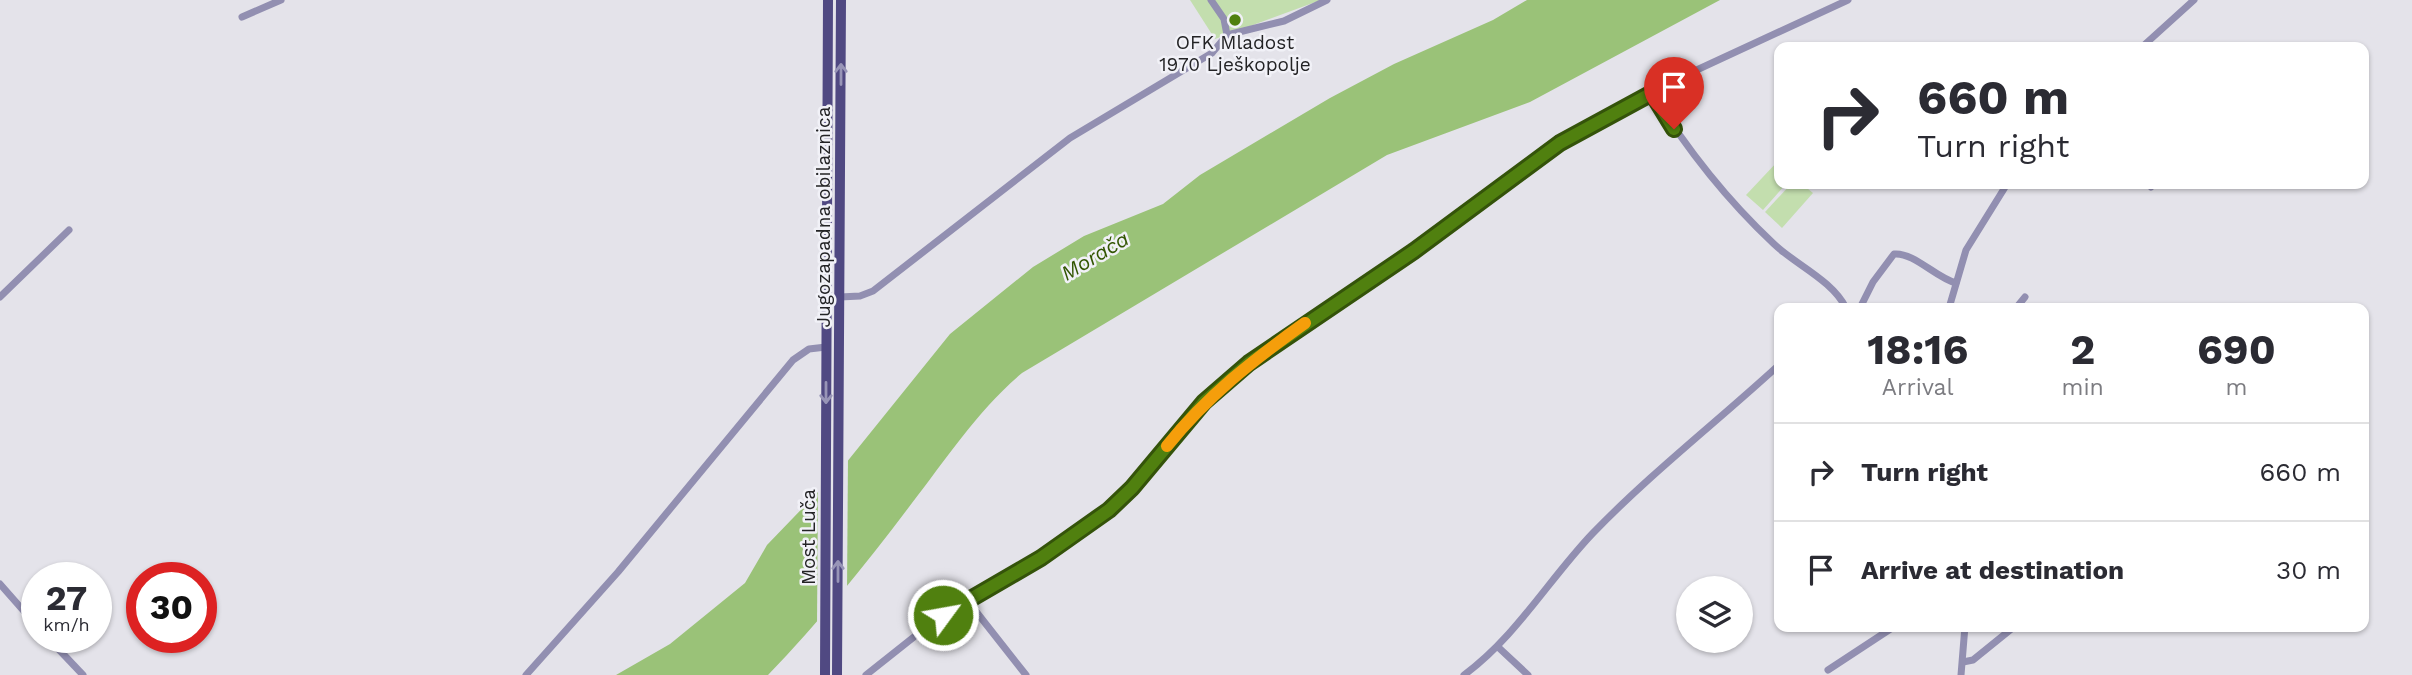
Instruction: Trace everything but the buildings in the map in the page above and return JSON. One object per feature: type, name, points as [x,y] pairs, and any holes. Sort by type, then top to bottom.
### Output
[{"type":"main road","name":"Jugozapadna obilaznica","points":[[826,434],[828,0]]},
{"type":"main road","name":"Jugozapadna obilaznica","points":[[839,434],[841,0]]},
{"type":"main road","name":"Most Luča","points":[[825,675],[826,434]]},
{"type":"main road","name":"Most Luča","points":[[837,675],[839,434]]},
{"type":"street","points":[[242,17],[281,0]]},
{"type":"street","points":[[1211,0],[1224,19],[1227,35]]},
{"type":"street","points":[[840,297],[860,296],[873,291],[1070,138],[1212,53],[1227,35],[1284,21],[1327,0]]},
{"type":"street","points":[[866,675],[929,625],[1041,558],[1109,510],[1132,488],[1204,402],[1249,363],[1414,251],[1560,143],[1652,93],[1848,0]]},
{"type":"street","points":[[2148,42],[2194,0]]},
{"type":"street","points":[[1652,93],[1699,163],[1769,240],[1833,290],[1842,303]]},
{"type":"street","points":[[1950,303],[1968,245],[2004,189]]},
{"type":"street","points":[[0,297],[69,230]]},
{"type":"street","points":[[1862,303],[1873,282],[1895,254],[1905,255],[1941,278],[1956,283]]},
{"type":"street","points":[[2020,303],[2025,297]]},
{"type":"street","points":[[526,675],[618,572],[793,360],[809,349],[826,347]]},
{"type":"street","points":[[1464,675],[1498,647],[1541,591],[1594,533],[1774,369]]},
{"type":"street","points":[[0,584],[21,608]]},
{"type":"street","points":[[967,600],[1026,675]]},
{"type":"street","points":[[1828,670],[1886,632]]},
{"type":"street","points":[[1961,675],[1965,632]]},
{"type":"street","points":[[1963,662],[1973,660],[2008,632]]},
{"type":"street","points":[[1498,647],[1528,675]]},
{"type":"street","points":[[62,653],[83,675]]},
{"type":"street","points":[[1474,675],[1479,664]]},
{"type":"shaded area","name":"OFK Mladost 1970 Lješkopolje","points":[[1190,0],[1321,0],[1215,39]]},
{"type":"shaded area","points":[[1774,165],[1774,189],[1782,189],[1763,210],[1746,195]]},
{"type":"shaded area","points":[[1786,189],[1808,189],[1813,193],[1782,228],[1765,212]]},
{"type":"water","name":"Morača","points":[[1527,0],[1720,0],[1530,102],[1387,155],[1022,373],[977,418],[860,570],[768,675],[616,675],[670,644],[745,583],[767,545],[846,463],[950,334],[1033,267],[1084,236],[1163,204],[1200,175],[1330,98],[1394,64],[1493,20]]},
{"type":"pier","points":[[848,456],[847,593],[817,626],[818,488]]},
{"type":"slow traffic","points":[[1167,446],[1192,415],[1225,382],[1305,323]]},
{"type":"place","name":"OFK Mladost 1970 Lješkopolje","points":[[1235,20]]},
{"type":"route","points":[[943,615],[1085,529],[1132,488],[1192,415],[1238,371],[1316,314],[1414,251],[1560,143],[1652,93],[1674,129]]}]
